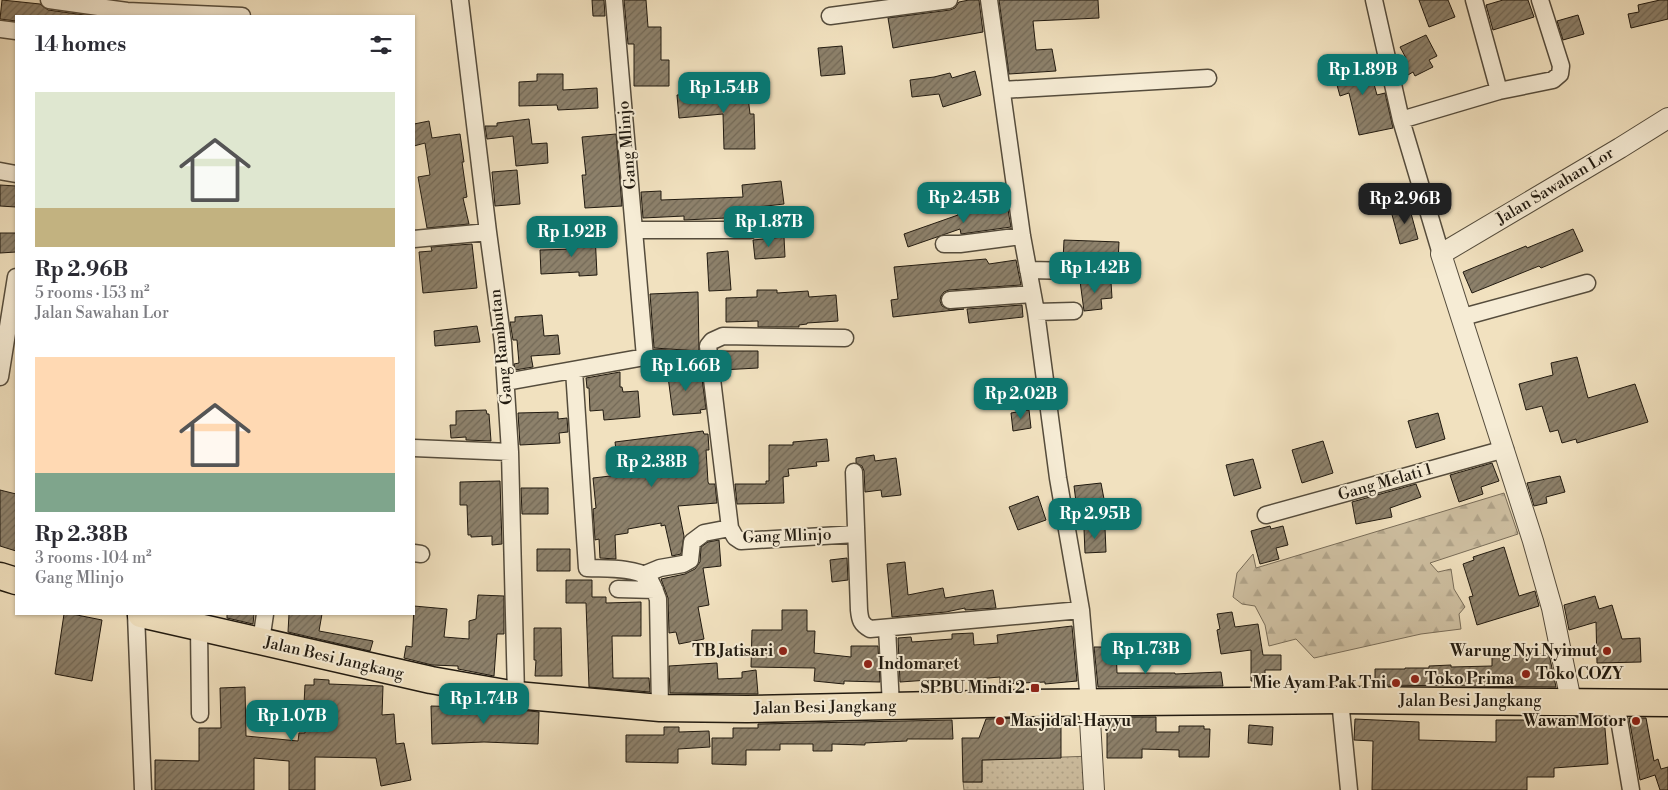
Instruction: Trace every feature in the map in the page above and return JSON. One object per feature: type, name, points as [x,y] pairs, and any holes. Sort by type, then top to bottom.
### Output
[{"type":"main road","points":[[0,576],[15,580]]},
{"type":"main road","name":"Jalan Besi Jangkang","points":[[145,615],[431,680],[516,695],[660,708],[747,709],[1340,700],[1668,703]]},
{"type":"street","points":[[49,0],[127,9],[226,15]]},
{"type":"street","name":"Gang Rambutan","points":[[460,0],[503,343],[510,452],[516,695]]},
{"type":"street","name":"Gang Mlinjo","points":[[614,0],[645,357]]},
{"type":"street","points":[[830,16],[949,0]]},
{"type":"street","points":[[989,0],[1022,236],[1036,312],[1058,478],[1081,610],[1094,790]]},
{"type":"street","points":[[1374,0],[1402,120],[1441,254],[1504,449],[1552,608],[1571,701]]},
{"type":"street","points":[[1474,0],[1499,91]]},
{"type":"street","points":[[1402,120],[1499,91],[1553,80],[1560,74],[1561,66],[1540,0]]},
{"type":"street","points":[[0,29],[15,31]]},
{"type":"street","points":[[1002,90],[1208,78]]},
{"type":"street","name":"Jalan Sawahan Lor","points":[[1441,254],[1668,118]]},
{"type":"street","points":[[0,172],[15,174]]},
{"type":"street","points":[[634,230],[750,230]]},
{"type":"street","points":[[415,239],[488,232]]},
{"type":"street","points":[[944,244],[960,244],[1022,236]]},
{"type":"street","points":[[1028,270],[1125,272]]},
{"type":"street","points":[[0,377],[15,283]]},
{"type":"street","points":[[1462,317],[1588,283]]},
{"type":"street","points":[[950,300],[1032,294]]},
{"type":"street","points":[[1036,312],[1074,311]]},
{"type":"street","name":"Gang Mlinjo","points":[[845,338],[723,336],[712,341],[708,346],[730,528],[735,537],[741,541],[856,534]]},
{"type":"street","points":[[506,382],[645,357],[710,362]]},
{"type":"street","points":[[574,370],[587,568],[633,571],[648,578],[655,590],[658,599],[660,708]]},
{"type":"street","points":[[415,448],[510,452]]},
{"type":"street","name":"Gang Melati 1","points":[[1266,515],[1504,449]]},
{"type":"street","points":[[854,472],[860,619],[863,625],[870,629],[887,628],[1081,610]]},
{"type":"street","points":[[643,575],[660,568],[683,564],[690,560],[692,542],[704,533],[730,528]]},
{"type":"street","points":[[618,589],[655,590]]},
{"type":"street","points":[[136,615],[143,790]]},
{"type":"street","points":[[261,641],[265,615]]},
{"type":"street","points":[[199,627],[200,714]]},
{"type":"street","points":[[887,628],[891,706]]},
{"type":"street","points":[[1340,700],[1349,790]]},
{"type":"street","points":[[1616,702],[1631,790]]},
{"type":"green space","points":[[1504,493],[1518,534],[1430,563],[1438,572],[1451,569],[1454,589],[1465,607],[1459,614],[1461,629],[1421,634],[1314,658],[1296,639],[1269,646],[1265,625],[1255,606],[1242,604],[1233,597],[1237,573],[1253,554],[1256,568]]},
{"type":"green space","points":[[1092,756],[1094,790],[964,790],[963,782],[982,782],[982,760]]},
{"type":"building","points":[[2,0],[40,4],[48,10],[85,15],[15,15],[15,21],[0,19]]},
{"type":"building","points":[[592,0],[604,0],[605,16],[593,16]]},
{"type":"building","points":[[624,0],[646,0],[648,27],[661,27],[661,60],[669,60],[669,86],[634,86],[634,44],[628,44]]},
{"type":"building","points":[[979,0],[983,32],[893,48],[888,18],[950,10],[955,8],[959,2]]},
{"type":"building","points":[[999,0],[1098,0],[1099,18],[1033,21],[1036,50],[1052,49],[1056,71],[1009,74]]},
{"type":"building","points":[[1419,0],[1448,0],[1455,17],[1429,27]]},
{"type":"building","points":[[1503,0],[1528,0],[1534,17],[1493,30],[1486,5]]},
{"type":"building","points":[[1668,0],[1668,19],[1631,28],[1628,14],[1639,12],[1638,5]]},
{"type":"building","points":[[1578,15],[1584,34],[1563,40],[1557,21]]},
{"type":"building","points":[[1426,35],[1437,56],[1429,60],[1433,67],[1415,76],[1413,72],[1408,75],[1400,61],[1406,58],[1400,47]]},
{"type":"building","points":[[842,46],[845,74],[821,76],[818,48]]},
{"type":"building","points":[[1357,56],[1360,68],[1369,66],[1377,95],[1385,93],[1393,128],[1359,135],[1349,93],[1340,96],[1331,63]]},
{"type":"building","points":[[975,71],[981,95],[943,107],[939,94],[912,97],[910,80],[950,73],[952,78]]},
{"type":"building","points":[[537,74],[563,74],[563,90],[597,88],[598,108],[558,110],[557,105],[519,106],[519,82],[537,81]]},
{"type":"building","points":[[747,88],[750,114],[754,114],[755,149],[724,149],[723,114],[679,118],[677,95]]},
{"type":"building","points":[[529,119],[532,144],[547,143],[548,163],[516,166],[513,136],[487,139],[485,126],[497,126],[497,123]]},
{"type":"building","points":[[429,121],[432,138],[460,134],[467,197],[463,198],[469,224],[427,228],[418,177],[430,175],[425,143],[415,146],[415,124]]},
{"type":"building","points":[[616,134],[622,206],[585,208],[582,175],[586,175],[582,137]]},
{"type":"building","points":[[517,170],[520,204],[495,206],[492,172]]},
{"type":"building","points":[[781,181],[784,204],[740,209],[741,215],[726,216],[726,218],[684,220],[684,216],[643,218],[641,192],[661,191],[661,200],[743,197],[742,185]]},
{"type":"building","points":[[0,185],[15,186],[15,207],[0,206]]},
{"type":"building","points":[[1007,204],[1011,227],[961,234],[960,229],[908,247],[904,234],[958,215],[958,210]]},
{"type":"building","points":[[1409,206],[1418,239],[1400,244],[1391,211]]},
{"type":"building","points":[[1573,229],[1583,251],[1541,268],[1539,266],[1472,293],[1463,272]]},
{"type":"building","points":[[0,233],[15,233],[15,252],[0,253]]},
{"type":"building","points":[[575,233],[595,233],[597,275],[579,276],[579,272],[541,274],[540,250],[576,249]]},
{"type":"building","points":[[784,237],[785,257],[755,259],[753,240]]},
{"type":"building","points":[[1064,240],[1119,242],[1118,262],[1063,261]]},
{"type":"building","points":[[472,244],[477,288],[423,293],[419,252],[432,251],[431,247]]},
{"type":"building","points":[[728,251],[731,290],[709,291],[707,253]]},
{"type":"building","points":[[986,259],[989,264],[1016,260],[1021,285],[949,290],[941,296],[942,306],[950,310],[964,309],[893,317],[891,300],[898,299],[894,267]]},
{"type":"building","points":[[1080,281],[1111,282],[1112,298],[1101,299],[1102,309],[1084,311]]},
{"type":"building","points":[[757,290],[777,290],[777,293],[808,291],[809,297],[836,295],[838,321],[807,323],[799,325],[799,327],[758,327],[758,321],[726,322],[726,298],[757,297]]},
{"type":"building","points":[[698,292],[699,351],[654,348],[650,294]]},
{"type":"building","points":[[1022,305],[1023,317],[969,323],[967,309]]},
{"type":"building","points":[[542,315],[544,336],[558,335],[560,354],[531,356],[533,367],[515,370],[514,364],[519,363],[517,340],[513,340],[510,322],[515,322],[515,317]]},
{"type":"building","points":[[477,326],[480,342],[435,346],[434,331]]},
{"type":"building","points":[[719,351],[758,351],[758,368],[721,370]]},
{"type":"building","points":[[1577,357],[1588,398],[1635,384],[1648,422],[1577,443],[1576,439],[1562,443],[1558,430],[1550,432],[1542,406],[1526,410],[1519,384],[1553,375],[1551,363]]},
{"type":"building","points":[[667,369],[701,371],[706,409],[700,410],[701,413],[673,415]]},
{"type":"building","points":[[620,372],[620,387],[622,387],[623,392],[638,391],[640,417],[604,420],[603,410],[590,411],[589,388],[587,388],[586,378]]},
{"type":"building","points":[[486,410],[487,414],[489,414],[491,441],[466,440],[466,437],[451,438],[450,425],[456,425],[456,411]]},
{"type":"building","points":[[1029,410],[1031,428],[1013,431],[1011,413]]},
{"type":"building","points":[[558,412],[558,419],[567,418],[568,432],[559,433],[560,443],[520,445],[518,413]]},
{"type":"building","points":[[1438,413],[1445,439],[1416,448],[1408,421]]},
{"type":"building","points":[[703,431],[704,434],[708,434],[709,450],[706,450],[708,482],[709,484],[715,484],[717,503],[678,506],[684,536],[681,554],[672,556],[665,525],[661,526],[661,523],[628,529],[628,533],[615,535],[616,559],[600,558],[599,539],[595,540],[593,509],[596,508],[593,478],[619,475],[615,442]]},
{"type":"building","points":[[827,439],[829,461],[816,462],[817,466],[788,469],[789,476],[783,477],[784,503],[737,504],[735,484],[766,484],[766,481],[769,481],[769,445],[793,445],[793,442]]},
{"type":"building","points":[[1323,441],[1333,473],[1302,483],[1292,450]]},
{"type":"building","points":[[874,455],[875,461],[896,458],[901,495],[882,497],[881,490],[865,492],[864,471],[862,466],[856,463],[856,458]]},
{"type":"building","points":[[1253,459],[1261,488],[1234,496],[1226,465]]},
{"type":"building","points":[[1492,463],[1499,481],[1481,487],[1483,494],[1459,502],[1450,475]]},
{"type":"building","points":[[1560,476],[1565,492],[1546,497],[1547,503],[1534,506],[1527,483]]},
{"type":"building","points":[[500,481],[502,544],[492,545],[492,536],[471,537],[471,535],[468,535],[467,505],[460,505],[460,482]]},
{"type":"building","points":[[1101,483],[1104,499],[1076,502],[1074,486]]},
{"type":"building","points":[[1416,484],[1421,497],[1390,508],[1392,517],[1356,524],[1352,502]]},
{"type":"building","points":[[521,488],[548,488],[548,514],[522,514]]},
{"type":"building","points":[[0,490],[15,494],[15,551],[0,546]]},
{"type":"building","points":[[1038,496],[1046,520],[1018,530],[1009,507]]},
{"type":"building","points":[[1270,526],[1271,529],[1283,526],[1288,545],[1276,548],[1279,559],[1260,564],[1251,531]]},
{"type":"building","points":[[1105,528],[1106,552],[1085,553],[1084,529]]},
{"type":"building","points":[[719,540],[721,566],[703,568],[709,605],[698,607],[704,639],[679,644],[676,632],[669,633],[668,598],[661,579],[685,574],[695,569],[700,562],[701,547],[708,542]]},
{"type":"building","points":[[1504,547],[1519,596],[1535,591],[1539,606],[1477,625],[1469,597],[1473,596],[1463,564],[1474,560],[1473,557]]},
{"type":"building","points":[[537,549],[570,549],[570,571],[537,571]]},
{"type":"building","points":[[847,558],[848,580],[832,582],[830,560]]},
{"type":"building","points":[[905,562],[908,595],[943,588],[945,598],[993,590],[996,608],[965,610],[965,608],[946,612],[892,617],[887,564]]},
{"type":"building","points":[[566,580],[592,580],[592,597],[606,597],[606,603],[641,602],[641,636],[612,636],[613,678],[649,678],[650,692],[589,687],[586,603],[566,603]]},
{"type":"building","points":[[478,595],[504,596],[504,634],[497,634],[494,676],[458,669],[458,666],[432,665],[404,658],[406,646],[412,647],[415,606],[447,609],[444,637],[469,639],[469,621],[476,619]]},
{"type":"building","points":[[1595,596],[1599,609],[1612,605],[1622,639],[1640,638],[1641,662],[1597,663],[1596,622],[1569,630],[1564,605]]},
{"type":"building","points":[[782,610],[807,610],[807,631],[815,631],[814,653],[851,657],[851,646],[878,646],[880,682],[844,681],[844,684],[814,681],[815,668],[751,667],[752,630],[782,630]]},
{"type":"building","points":[[1232,612],[1235,627],[1258,624],[1263,655],[1281,655],[1281,670],[1265,670],[1265,681],[1251,681],[1251,650],[1221,654],[1217,630],[1220,629],[1217,614]]},
{"type":"building","points":[[64,615],[77,615],[102,620],[92,681],[55,674]]},
{"type":"building","points":[[227,615],[254,615],[253,624],[227,618]]},
{"type":"building","points":[[289,615],[322,615],[319,631],[373,641],[370,651],[288,632]]},
{"type":"building","points":[[1072,626],[1077,681],[1045,684],[1045,682],[1000,684],[1000,677],[953,681],[953,685],[929,686],[929,680],[900,682],[898,638],[911,637],[912,642],[952,639],[952,634],[973,633],[974,645],[998,643],[997,635]]},
{"type":"building","points":[[534,628],[561,628],[562,676],[535,676]]},
{"type":"building","points":[[1094,647],[1116,647],[1117,673],[1175,674],[1221,672],[1223,686],[1098,687]]},
{"type":"building","points":[[1549,654],[1556,687],[1375,685],[1375,669],[1429,668],[1429,666],[1451,665],[1451,667],[1492,666],[1492,656]]},
{"type":"building","points":[[717,663],[718,679],[742,678],[742,672],[756,670],[758,694],[670,693],[669,666]]},
{"type":"building","points":[[314,679],[329,680],[329,684],[383,686],[382,715],[394,714],[396,744],[404,743],[411,780],[381,786],[376,758],[315,757],[315,790],[289,790],[289,761],[254,758],[254,790],[155,790],[155,760],[199,761],[199,728],[221,728],[220,688],[245,687],[246,736],[298,741],[299,733],[305,733],[307,704],[304,704],[305,685],[314,685]]},
{"type":"building","points":[[431,706],[501,708],[539,712],[538,744],[484,742],[432,744]]},
{"type":"building","points":[[1107,717],[1156,717],[1156,732],[1179,732],[1179,726],[1204,726],[1204,729],[1210,729],[1209,757],[1179,757],[1179,750],[1142,749],[1142,758],[1107,758]]},
{"type":"building","points":[[1604,717],[1608,764],[1554,768],[1554,777],[1527,777],[1527,790],[1372,790],[1373,741],[1354,740],[1355,719],[1419,722],[1419,740],[1496,742],[1496,720]]},
{"type":"building","points":[[1025,718],[1033,721],[1033,718],[1061,718],[1061,758],[982,760],[982,782],[963,782],[962,738],[979,738],[986,719]]},
{"type":"building","points":[[1629,718],[1646,718],[1654,761],[1658,759],[1661,769],[1668,767],[1668,790],[1660,790],[1655,775],[1640,780]]},
{"type":"building","points":[[952,720],[953,739],[907,739],[907,741],[865,743],[865,745],[832,744],[832,751],[813,751],[813,744],[780,744],[780,750],[746,750],[746,765],[712,764],[712,738],[733,738],[733,728],[758,728],[758,724]]},
{"type":"building","points":[[1249,725],[1273,727],[1272,745],[1248,743]]},
{"type":"building","points":[[664,727],[679,727],[679,732],[709,731],[710,747],[678,749],[678,763],[626,762],[626,735],[664,735]]},
{"type":"place","name":"TB Jatisari","points":[[783,651]]},
{"type":"place","name":"Warung Nyi Nyimut","points":[[1607,651]]},
{"type":"place","name":"Indomaret","points":[[868,664]]},
{"type":"place","name":"Toko COZY","points":[[1526,674]]},
{"type":"place","name":"Toko Prima","points":[[1415,679]]},
{"type":"place","name":"Mie Ayam Pak Tni","points":[[1396,683]]},
{"type":"place","name":"SPBU Mindi 2","points":[[1035,688]]},
{"type":"place","name":"Masjid al-Hayyu","points":[[1000,721]]},
{"type":"place","name":"Wawan Motor","points":[[1636,721]]}]
